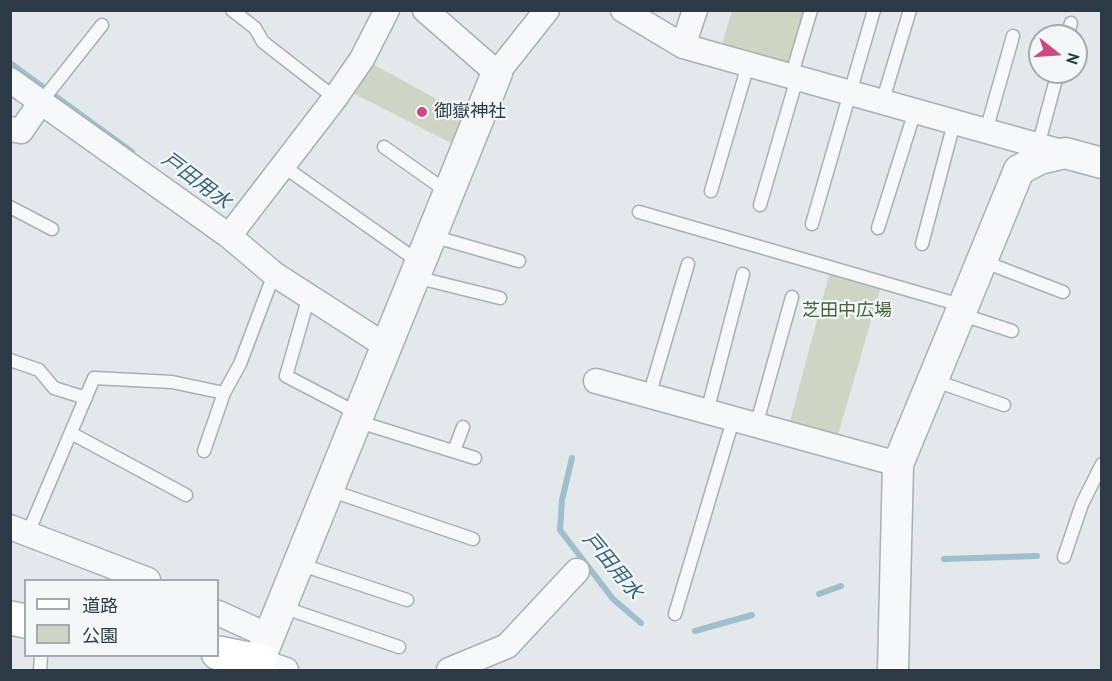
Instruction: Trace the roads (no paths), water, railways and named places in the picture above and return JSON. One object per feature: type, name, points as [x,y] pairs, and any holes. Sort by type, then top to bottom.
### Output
[{"type":"main road","points":[[219,653],[267,660]]},
{"type":"street","points":[[229,236],[335,98],[362,58],[387,10]]},
{"type":"street","points":[[425,10],[497,73]]},
{"type":"street","points":[[219,614],[267,660],[282,607],[497,73],[547,10]]},
{"type":"street","points":[[623,10],[683,46],[1101,163]]},
{"type":"street","points":[[683,46],[695,10]]},
{"type":"street","points":[[10,80],[229,236],[274,274],[387,346]]},
{"type":"street","points":[[10,129],[21,130],[41,102]]},
{"type":"street","points":[[893,670],[898,464],[1019,170],[1040,159],[1051,150]]},
{"type":"street","points":[[596,381],[898,464]]},
{"type":"street","points":[[19,530],[145,579]]},
{"type":"street","points":[[449,670],[507,646],[577,570]]},
{"type":"lane","points":[[232,10],[255,28],[263,42],[335,98]]},
{"type":"lane","points":[[760,205],[811,10]]},
{"type":"lane","points":[[812,224],[874,10]]},
{"type":"lane","points":[[882,103],[910,10]]},
{"type":"lane","points":[[41,102],[102,25]]},
{"type":"lane","points":[[986,131],[1013,36]]},
{"type":"lane","points":[[711,191],[748,64]]},
{"type":"lane","points":[[1051,150],[1057,84]]},
{"type":"lane","points":[[878,228],[915,111]]},
{"type":"lane","points":[[922,244],[954,123]]},
{"type":"lane","points":[[384,147],[449,193]]},
{"type":"lane","points":[[283,166],[418,270],[500,298]]},
{"type":"lane","points":[[10,207],[52,229]]},
{"type":"lane","points":[[639,212],[962,310],[1012,331]]},
{"type":"lane","points":[[432,236],[519,261]]},
{"type":"lane","points":[[982,261],[1063,292]]},
{"type":"lane","points":[[649,396],[688,264]]},
{"type":"lane","points":[[204,451],[224,393],[240,364],[274,274]]},
{"type":"lane","points":[[707,412],[743,274]]},
{"type":"lane","points":[[309,296],[286,376],[358,417],[475,458]]},
{"type":"lane","points":[[675,614],[792,297]]},
{"type":"lane","points":[[10,360],[39,370],[54,388],[86,398]]},
{"type":"lane","points":[[19,530],[71,433],[94,378],[172,382],[224,393]]},
{"type":"lane","points":[[933,380],[1004,405]]},
{"type":"lane","points":[[454,451],[463,427]]},
{"type":"lane","points":[[71,433],[186,495]]},
{"type":"lane","points":[[1064,557],[1082,504],[1101,464]]},
{"type":"lane","points":[[329,490],[473,539]]},
{"type":"lane","points":[[299,564],[407,600]]},
{"type":"lane","points":[[282,607],[399,646]]},
{"type":"waterway","name":"戸田用水","points":[[10,63],[132,152]]},
{"type":"waterway","name":"戸田用水","points":[[572,458],[562,500],[560,530],[613,599],[641,623]]},
{"type":"waterway","name":"戸田用水","points":[[944,559],[1037,556]]},
{"type":"waterway","name":"戸田用水","points":[[819,594],[841,586]]},
{"type":"waterway","name":"戸田用水","points":[[695,631],[752,615]]},
{"type":"place","name":"御嶽神社","points":[[422,112]]},
{"type":"park label","name":"芝田中広場","points":[[847,311]]}]
